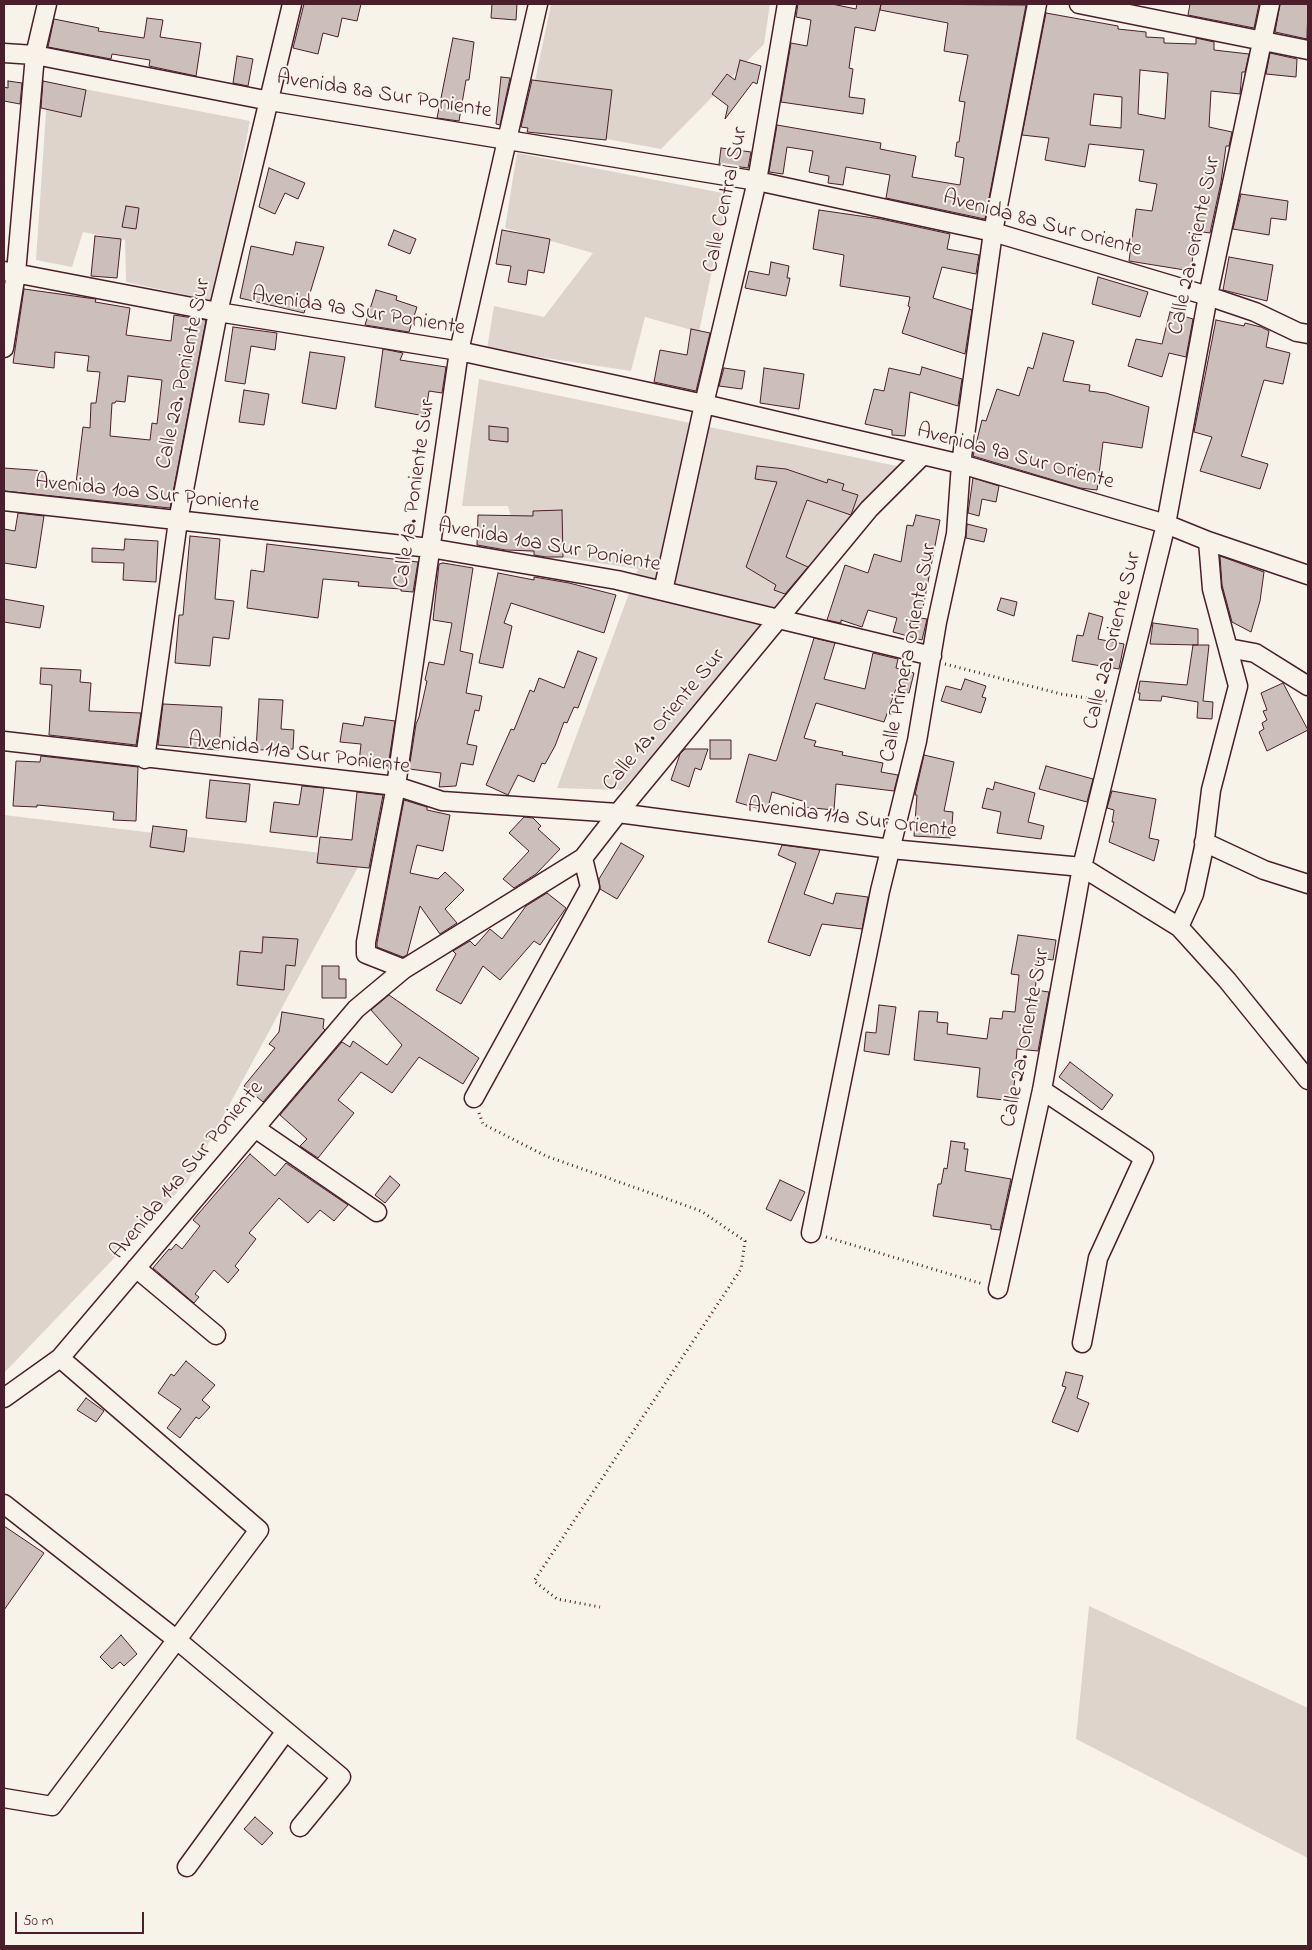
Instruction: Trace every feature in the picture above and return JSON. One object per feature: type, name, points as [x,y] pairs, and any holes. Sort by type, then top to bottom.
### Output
[{"type":"street","points":[[4,348],[10,272],[35,55],[48,4]]},
{"type":"street","name":"Calle 2a. Poniente Sur","points":[[145,759],[178,521],[218,312],[292,4]]},
{"type":"street","name":"Calle 1a. Poniente Sur","points":[[404,969],[366,954],[396,786],[459,351],[538,4]]},
{"type":"street","name":"Calle Central Sur","points":[[663,591],[704,404],[757,181],[787,4]]},
{"type":"street","points":[[961,464],[994,232],[1037,4]]},
{"type":"street","points":[[1079,4],[1308,50]]},
{"type":"street","name":"Calle 2a. Oriente Sur","points":[[998,1289],[1042,1090],[1082,867],[1166,524],[1208,296],[1270,4]]},
{"type":"street","name":"Avenida 8a Sur Poniente","points":[[4,53],[35,55],[270,101],[757,181]]},
{"type":"street","name":"Avenida 8a Sur Oriente","points":[[757,181],[994,232],[1208,296],[1255,312],[1297,332],[1308,334]]},
{"type":"street","name":"Avenida 9a Sur Poniente","points":[[10,272],[218,312],[459,351],[704,404]]},
{"type":"street","name":"Avenida 9a Sur Oriente","points":[[704,404],[961,464],[1166,524],[1208,541],[1308,575]]},
{"type":"street","name":"Calle 1a. Oriente Sur","points":[[404,969],[583,858],[869,509],[922,456]]},
{"type":"street","name":"Calle Primera Oriente Sur","points":[[811,1233],[880,891],[918,741],[931,658],[956,534],[961,464]]},
{"type":"street","name":"Avenida 10a Sur Poniente","points":[[4,501],[430,548],[617,580],[780,618],[931,658]]},
{"type":"street","points":[[1179,927],[1194,894],[1211,790],[1238,686],[1218,619],[1212,589],[1208,541]]},
{"type":"street","points":[[1228,648],[1255,653],[1308,686]]},
{"type":"street","name":"Avenida 11a Sur Poniente","points":[[4,741],[145,759],[396,786],[442,801],[618,813]]},
{"type":"street","name":"Avenida 11a Sur Oriente","points":[[618,813],[891,849],[1082,867]]},
{"type":"street","points":[[1204,842],[1264,870],[1308,884]]},
{"type":"street","points":[[474,1098],[590,887],[583,858]]},
{"type":"street","points":[[1082,867],[1179,927],[1227,980],[1308,1080]]},
{"type":"street","name":"Avenida 14a Sur Poniente","points":[[4,1398],[60,1358],[356,1009],[404,969]]},
{"type":"street","points":[[1042,1090],[1144,1158],[1098,1258],[1082,1344]]},
{"type":"street","points":[[255,1128],[377,1212]]},
{"type":"street","points":[[136,1268],[216,1335]]},
{"type":"street","points":[[4,1798],[52,1806],[259,1530],[60,1358]]},
{"type":"street","points":[[4,1504],[177,1640],[341,1777],[300,1827]]},
{"type":"street","points":[[187,1867],[286,1731]]},
{"type":"path","points":[[931,658],[1062,694],[1122,704]]},
{"type":"path","points":[[474,1098],[483,1124],[546,1156],[701,1211],[745,1241],[741,1270],[534,1581],[557,1599],[600,1607]]},
{"type":"path","points":[[811,1233],[998,1289]]},
{"type":"shaded area","points":[[551,4],[770,4],[764,44],[661,149],[526,124]]},
{"type":"shaded area","points":[[48,82],[250,121],[214,301],[126,282],[125,240],[83,232],[72,267],[36,260]]},
{"type":"shaded area","points":[[517,153],[728,194],[699,332],[645,317],[631,371],[487,349],[494,306],[544,317],[593,253],[505,228]]},
{"type":"shaded area","points":[[479,379],[911,469],[622,790],[557,788],[638,569],[521,551],[508,506],[462,506]]},
{"type":"shaded area","points":[[4,815],[363,858],[188,1181],[4,1373]]},
{"type":"shaded area","points":[[1089,1606],[1308,1708],[1308,1858],[1076,1739]]},
{"type":"building","points":[[304,4],[361,4],[357,21],[342,18],[338,37],[323,33],[318,54],[293,48]]},
{"type":"building","points":[[492,4],[517,4],[516,20],[491,18]]},
{"type":"building","points":[[798,4],[832,4],[856,9],[857,4],[881,4],[875,31],[855,27],[849,68],[853,69],[849,97],[865,99],[863,114],[781,102],[791,43],[807,46],[811,20],[796,17]]},
{"type":"building","points":[[881,4],[1026,5],[985,219],[886,198],[890,175],[846,167],[843,185],[828,183],[829,176],[809,172],[813,151],[787,147],[783,174],[769,172],[777,125],[881,143],[880,149],[916,156],[912,177],[960,185],[964,158],[955,156],[965,102],[959,101],[968,55],[944,51],[948,23],[880,10]]},
{"type":"building","points":[[1190,4],[1259,4],[1254,28],[1188,15]]},
{"type":"building","points":[[1280,4],[1308,4],[1307,39],[1275,32]]},
{"type":"building","points":[[1046,13],[1118,26],[1118,29],[1146,32],[1146,37],[1164,38],[1164,43],[1196,44],[1196,38],[1214,42],[1214,50],[1249,54],[1245,72],[1242,72],[1240,94],[1211,91],[1209,127],[1232,132],[1229,146],[1226,146],[1221,182],[1210,233],[1196,231],[1191,271],[1129,261],[1136,209],[1152,211],[1157,184],[1139,181],[1144,150],[1089,144],[1085,167],[1045,160],[1049,138],[1022,135]],"holes":[[[1140,70],[1168,73],[1165,119],[1138,114]],[[1094,94],[1122,97],[1121,128],[1090,125]]]},
{"type":"building","points":[[147,18],[163,20],[160,37],[201,43],[196,76],[149,66],[150,60],[112,54],[111,59],[48,47],[54,19],[99,28],[98,31],[144,38]]},
{"type":"building","points":[[453,38],[474,42],[469,80],[466,80],[459,121],[437,118]]},
{"type":"building","points":[[1270,53],[1297,59],[1296,77],[1266,74]]},
{"type":"building","points":[[237,56],[253,59],[248,86],[233,83]]},
{"type":"building","points":[[740,60],[761,66],[757,84],[753,82],[725,119],[728,106],[712,94],[727,74],[735,80]]},
{"type":"building","points":[[501,77],[510,78],[500,125],[496,124]]},
{"type":"building","points":[[532,80],[612,90],[606,140],[527,132],[528,128],[521,127]]},
{"type":"building","points":[[8,81],[22,83],[20,104],[4,101],[4,87],[8,88]]},
{"type":"building","points":[[43,81],[86,90],[81,117],[41,108]]},
{"type":"building","points":[[721,148],[751,152],[748,168],[719,164]]},
{"type":"building","points":[[269,168],[305,183],[298,199],[285,193],[275,214],[259,207]]},
{"type":"building","points":[[1241,194],[1288,201],[1286,220],[1271,218],[1269,235],[1233,229]]},
{"type":"building","points":[[126,206],[139,208],[136,229],[122,227]]},
{"type":"building","points":[[819,210],[881,219],[950,234],[947,249],[979,255],[976,274],[942,267],[933,298],[972,310],[965,354],[902,333],[910,307],[908,306],[910,297],[840,286],[844,255],[813,249]]},
{"type":"building","points":[[394,230],[416,239],[410,254],[388,245]]},
{"type":"building","points":[[502,230],[550,239],[544,273],[528,270],[526,285],[508,282],[511,266],[496,264]]},
{"type":"building","points":[[95,236],[121,239],[117,278],[91,276]]},
{"type":"building","points":[[296,242],[324,247],[304,313],[240,298],[251,246],[293,255]]},
{"type":"building","points":[[1229,257],[1273,265],[1267,301],[1223,290]]},
{"type":"building","points":[[771,262],[789,266],[787,278],[790,278],[786,296],[745,288],[749,271],[769,275]]},
{"type":"building","points":[[1098,277],[1148,292],[1140,317],[1092,304]]},
{"type":"building","points":[[24,289],[96,299],[95,302],[130,308],[126,335],[171,341],[174,315],[206,320],[170,508],[4,491],[4,468],[46,471],[45,480],[76,483],[83,427],[90,428],[91,403],[96,403],[100,372],[87,371],[89,356],[55,352],[54,368],[13,363]],"holes":[[[128,376],[162,380],[157,424],[152,423],[150,440],[110,436],[112,403],[116,401],[125,402]]]},
{"type":"building","points":[[376,290],[397,296],[396,300],[417,307],[409,332],[365,325]]},
{"type":"building","points":[[1170,312],[1193,319],[1186,357],[1169,353],[1162,377],[1128,366],[1136,339],[1162,344]]},
{"type":"building","points":[[1216,320],[1244,326],[1245,323],[1261,327],[1269,331],[1266,347],[1290,353],[1283,384],[1264,380],[1241,456],[1268,464],[1260,489],[1200,471],[1212,437],[1194,432]]},
{"type":"building","points":[[233,327],[277,333],[275,350],[251,346],[245,384],[225,381]]},
{"type":"building","points":[[691,329],[710,333],[696,391],[654,382],[660,350],[687,355]]},
{"type":"building","points":[[1043,333],[1074,341],[1063,381],[1090,385],[1089,391],[1106,393],[1149,407],[1142,448],[1103,442],[1097,490],[1080,488],[973,456],[982,420],[986,421],[997,389],[1019,396],[1028,367],[1033,369]]},
{"type":"building","points":[[383,349],[403,353],[400,360],[446,367],[442,393],[429,391],[425,416],[375,407]]},
{"type":"building","points":[[310,352],[345,357],[336,409],[302,403]]},
{"type":"building","points":[[922,367],[962,379],[958,406],[910,392],[905,436],[892,435],[892,430],[865,424],[874,389],[884,391],[889,368],[920,375]]},
{"type":"building","points":[[724,368],[745,371],[742,389],[719,386]]},
{"type":"building","points":[[764,368],[804,374],[799,409],[760,403]]},
{"type":"building","points":[[244,390],[269,394],[264,425],[239,422]]},
{"type":"building","points":[[489,426],[508,428],[508,442],[489,440]]},
{"type":"building","points":[[757,466],[786,469],[827,483],[828,479],[844,484],[842,490],[858,495],[851,515],[807,500],[786,557],[808,567],[785,594],[774,590],[776,585],[746,567],[777,482],[755,479]]},
{"type":"building","points":[[973,478],[999,486],[996,502],[982,499],[979,516],[968,513]]},
{"type":"building","points":[[562,510],[563,557],[546,557],[534,555],[534,551],[506,550],[477,545],[478,515],[533,516],[533,511]]},
{"type":"building","points":[[18,513],[44,516],[36,568],[4,563],[4,529],[15,531]]},
{"type":"building","points":[[916,515],[940,520],[921,618],[927,619],[922,640],[893,632],[897,618],[868,610],[862,627],[841,620],[841,623],[827,620],[845,565],[868,573],[874,554],[901,562],[907,525],[913,526]]},
{"type":"building","points":[[967,524],[987,529],[984,542],[966,538]]},
{"type":"building","points":[[190,536],[220,539],[215,599],[234,601],[229,639],[213,637],[210,666],[175,663],[179,615],[183,615]]},
{"type":"building","points":[[125,539],[158,541],[156,582],[123,580],[124,563],[92,562],[92,548],[124,550]]},
{"type":"building","points":[[267,544],[418,562],[413,592],[401,591],[401,589],[358,586],[359,582],[323,579],[318,618],[247,608],[251,570],[264,572]]},
{"type":"building","points":[[1220,556],[1264,572],[1260,601],[1251,632],[1232,622],[1222,585]]},
{"type":"building","points":[[439,564],[473,568],[460,651],[473,654],[466,693],[482,696],[479,711],[475,710],[467,744],[477,746],[473,765],[461,763],[456,786],[439,787],[441,773],[409,769],[416,724],[427,681],[425,680],[429,662],[444,665],[452,623],[433,620]]},
{"type":"building","points":[[498,573],[534,580],[534,577],[569,583],[616,595],[604,633],[511,603],[504,623],[512,626],[503,668],[479,663]]},
{"type":"building","points":[[1001,598],[1017,602],[1014,616],[997,610]]},
{"type":"building","points":[[4,599],[44,606],[40,628],[4,622]]},
{"type":"building","points":[[1089,613],[1103,617],[1098,639],[1124,644],[1119,669],[1072,661],[1077,635],[1083,636]]},
{"type":"building","points":[[1153,623],[1198,629],[1198,645],[1150,644]]},
{"type":"building","points":[[814,638],[835,643],[824,679],[865,689],[873,653],[898,659],[896,668],[914,673],[909,693],[896,689],[884,722],[816,703],[804,738],[816,741],[814,746],[843,752],[842,755],[883,763],[881,772],[898,775],[894,791],[836,784],[834,810],[804,807],[806,802],[772,792],[767,811],[736,802],[749,754],[776,761],[777,759]]},
{"type":"building","points":[[1193,645],[1209,645],[1203,701],[1213,702],[1212,719],[1197,718],[1198,702],[1162,696],[1161,701],[1139,700],[1140,681],[1187,685]]},
{"type":"building","points":[[578,651],[597,658],[578,708],[574,707],[567,723],[564,722],[555,746],[545,764],[542,763],[534,782],[518,775],[508,795],[486,785],[511,729],[514,730],[530,690],[534,692],[539,678],[564,688]]},
{"type":"building","points":[[41,668],[81,670],[80,682],[91,683],[89,711],[141,713],[136,745],[49,735],[52,685],[40,684]]},
{"type":"building","points":[[965,679],[986,686],[982,697],[986,698],[981,713],[941,701],[946,686],[961,690]]},
{"type":"building","points":[[1283,683],[1308,730],[1267,751],[1259,732],[1264,729],[1262,723],[1267,720],[1263,711],[1267,710],[1261,693]]},
{"type":"building","points":[[259,699],[283,700],[281,729],[294,730],[293,749],[256,750]]},
{"type":"building","points":[[163,704],[222,707],[219,750],[158,745]]},
{"type":"building","points":[[365,717],[395,721],[388,766],[359,762],[361,744],[340,742],[343,723],[363,726]]},
{"type":"building","points":[[710,740],[731,740],[731,759],[710,759]]},
{"type":"building","points":[[685,749],[708,749],[701,770],[695,768],[689,787],[671,780],[680,754]]},
{"type":"building","points":[[924,755],[954,762],[944,811],[953,812],[951,838],[914,836],[917,795],[915,795]]},
{"type":"building","points":[[41,756],[138,767],[136,821],[113,820],[114,812],[37,805],[37,807],[13,806],[16,761],[40,762]]},
{"type":"building","points":[[1046,766],[1093,779],[1087,802],[1039,789]]},
{"type":"building","points":[[210,780],[250,784],[246,822],[206,818]]},
{"type":"building","points":[[995,782],[1035,793],[1028,822],[1044,826],[1041,839],[997,833],[1001,812],[982,808],[987,788],[993,790]]},
{"type":"building","points":[[302,786],[324,788],[317,837],[270,832],[274,802],[299,805]]},
{"type":"building","points":[[1112,791],[1156,799],[1149,838],[1159,840],[1154,861],[1109,842],[1114,822],[1112,822],[1114,810],[1107,808]]},
{"type":"building","points":[[357,792],[383,795],[369,868],[317,863],[320,837],[352,840]]},
{"type":"building","points":[[404,800],[427,807],[427,810],[450,815],[443,851],[417,845],[410,873],[438,879],[445,872],[464,890],[445,909],[457,923],[440,934],[420,906],[407,955],[403,957],[377,947],[377,943]]},
{"type":"building","points":[[524,817],[533,818],[541,826],[538,829],[560,849],[536,874],[514,888],[503,879],[529,851],[509,833]]},
{"type":"building","points":[[153,826],[187,830],[184,852],[150,847]]},
{"type":"building","points":[[621,843],[644,856],[617,899],[600,889],[599,879]]},
{"type":"building","points":[[782,845],[820,850],[804,894],[833,904],[836,893],[868,897],[862,929],[822,924],[810,956],[768,942],[796,863],[778,855]]},
{"type":"building","points":[[547,893],[566,908],[540,945],[534,941],[500,980],[483,966],[461,1004],[436,990],[456,954],[453,951],[470,941],[475,946],[490,929],[502,939],[526,906]]},
{"type":"building","points":[[1018,935],[1056,940],[1053,960],[1039,958],[1035,990],[1049,992],[1038,1051],[1017,1049],[1013,1101],[977,1097],[980,1068],[914,1060],[919,1011],[938,1012],[937,1022],[948,1023],[947,1034],[987,1039],[990,1018],[1002,1019],[1003,1011],[1015,1012],[1019,975],[1011,974]]},
{"type":"building","points":[[263,937],[298,939],[295,966],[286,965],[284,990],[237,985],[240,951],[262,953]]},
{"type":"building","points":[[322,966],[339,966],[339,979],[346,979],[346,998],[322,998]]},
{"type":"building","points":[[389,995],[479,1058],[463,1084],[419,1057],[392,1093],[361,1072],[338,1100],[354,1113],[318,1158],[300,1146],[307,1139],[280,1115],[342,1042],[350,1047],[353,1041],[387,1065],[402,1045],[371,1010]]},
{"type":"building","points":[[879,1005],[896,1007],[889,1055],[864,1051],[866,1032],[876,1033]]},
{"type":"building","points":[[282,1012],[324,1019],[323,1028],[325,1030],[263,1102],[244,1086],[275,1048],[269,1044],[279,1032]]},
{"type":"building","points":[[1070,1062],[1113,1095],[1102,1110],[1059,1077]]},
{"type":"building","points":[[951,1141],[965,1143],[964,1149],[968,1149],[965,1171],[1011,1179],[1000,1230],[991,1229],[991,1225],[933,1216],[938,1184],[941,1184],[944,1168],[947,1169]]},
{"type":"building","points":[[250,1154],[275,1176],[286,1163],[348,1205],[334,1221],[320,1210],[308,1223],[279,1198],[249,1233],[256,1239],[235,1266],[239,1270],[228,1283],[214,1270],[195,1294],[199,1297],[194,1303],[153,1268],[169,1249],[171,1250],[176,1244],[182,1249],[200,1226],[193,1220]]},
{"type":"building","points":[[390,1176],[400,1185],[385,1203],[375,1195]]},
{"type":"building","points":[[780,1180],[805,1192],[791,1221],[766,1209]]},
{"type":"building","points":[[186,1361],[215,1385],[202,1400],[210,1407],[199,1419],[196,1417],[180,1438],[167,1428],[181,1409],[158,1393],[171,1374],[174,1376]]},
{"type":"building","points":[[1066,1372],[1083,1376],[1077,1398],[1089,1403],[1078,1432],[1052,1422],[1066,1387],[1062,1386]]},
{"type":"building","points":[[86,1398],[104,1411],[96,1422],[77,1410]]},
{"type":"building","points":[[4,1526],[44,1553],[4,1610]]},
{"type":"building","points":[[121,1635],[137,1654],[124,1666],[120,1662],[112,1669],[100,1657]]},
{"type":"building","points":[[255,1817],[273,1833],[262,1845],[244,1829]]}]
